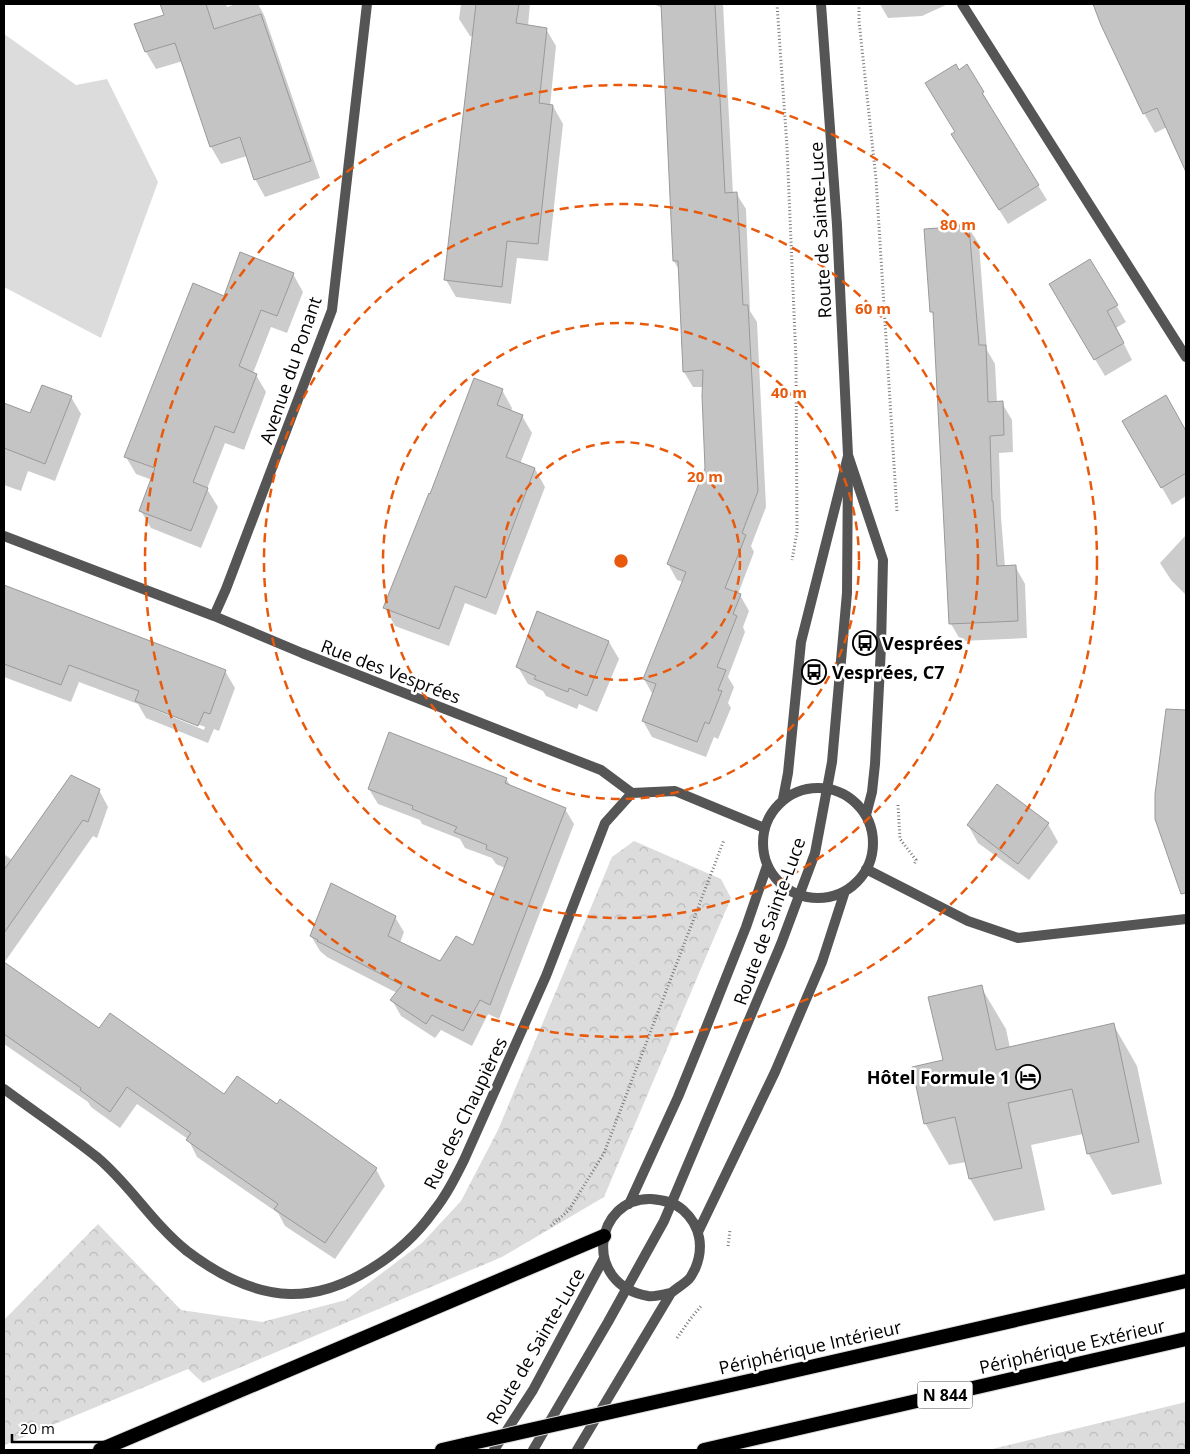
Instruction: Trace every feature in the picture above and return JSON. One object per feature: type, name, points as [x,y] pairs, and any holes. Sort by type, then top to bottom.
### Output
[{"type":"highway","points":[[100,1450],[604,1236]]},
{"type":"highway","name":"Périphérique Intérieur","points":[[442,1450],[1186,1281]]},
{"type":"highway","name":"Périphérique Extérieur","points":[[704,1450],[1186,1339]]},
{"type":"street","name":"Avenue du Ponant","points":[[214,616],[332,310],[367,4]]},
{"type":"street","name":"Route de Sainte-Luce","points":[[533,1450],[664,1222],[781,944],[815,853],[832,762],[847,593],[848,455],[837,226],[821,4]]},
{"type":"street","points":[[962,4],[1186,356]]},
{"type":"street","name":"Route de Sainte-Luce","points":[[783,799],[788,773],[801,642],[848,455]]},
{"type":"street","name":"Route de Sainte-Luce","points":[[848,455],[883,560],[875,764],[872,792],[866,815]]},
{"type":"street","name":"Rue des Vesprées","points":[[4,536],[214,616],[302,653],[601,770],[632,793]]},
{"type":"street","points":[[827,788],[843,793],[856,802],[866,815],[871,828],[872,856],[861,877],[845,890],[822,898],[799,895],[780,883],[767,866],[763,853],[764,828],[768,817],[783,799],[796,791],[827,788]]},
{"type":"street","points":[[632,793],[675,791],[764,828]]},
{"type":"street","name":"Rue des Chaupières","points":[[4,1089],[99,1158],[169,1234],[187,1251],[212,1268],[256,1288],[291,1294],[308,1293],[331,1288],[352,1280],[389,1256],[412,1236],[432,1214],[450,1188],[546,976],[605,823],[632,793]]},
{"type":"street","name":"Route de Sainte-Luce","points":[[671,1293],[650,1297],[626,1289],[613,1278],[604,1258],[604,1236],[609,1223],[618,1212],[629,1204],[678,1097],[746,927],[767,866]]},
{"type":"street","points":[[866,869],[968,921],[1018,938],[1186,919]]},
{"type":"street","points":[[698,1232],[778,1063],[822,962],[845,890]]},
{"type":"street","points":[[577,1450],[671,1293],[690,1278],[700,1256],[698,1232],[691,1217],[678,1206],[662,1200],[645,1199],[629,1204]]},
{"type":"street","name":"Route de Sainte-Luce","points":[[494,1450],[533,1390],[604,1258]]},
{"type":"path","points":[[777,4],[787,147],[796,360],[797,532],[792,561]]},
{"type":"path","points":[[859,4],[859,21],[876,179],[893,472],[898,520]]},
{"type":"path","points":[[898,802],[900,839],[916,860],[905,889]]},
{"type":"path","points":[[539,1265],[543,1234],[568,1210],[604,1153],[733,816]]},
{"type":"green space","points":[[4,34],[76,85],[107,79],[158,182],[101,338],[4,287]]},
{"type":"green space","points":[[634,841],[721,879],[731,898],[604,1197],[502,1257],[203,1383],[188,1369],[4,1445],[4,1320],[98,1224],[181,1310],[262,1322],[346,1300],[422,1243],[461,1201],[498,1130],[612,857]]},
{"type":"green space","points":[[1186,1402],[1186,1450],[988,1450]]},
{"type":"building","points":[[160,4],[206,4],[214,29],[261,14],[311,161],[254,180],[240,137],[210,147],[175,43],[145,52],[134,24],[164,15]]},
{"type":"building","points":[[476,4],[519,4],[516,23],[547,28],[539,103],[553,105],[538,244],[507,241],[502,287],[444,280]]},
{"type":"building","points":[[661,4],[715,4],[725,193],[737,192],[743,305],[748,305],[758,491],[742,533],[746,535],[725,588],[741,594],[733,614],[737,616],[717,667],[726,670],[718,690],[722,691],[709,724],[705,722],[697,742],[642,721],[656,684],[643,679],[686,572],[667,564],[705,468],[702,396],[703,370],[683,372],[678,261],[673,261]]},
{"type":"building","points":[[1093,4],[1186,4],[1186,172],[1157,108],[1143,114]]},
{"type":"building","points":[[956,64],[959,70],[967,64],[984,92],[982,93],[1039,185],[999,210],[951,134],[955,132],[925,83]]},
{"type":"building","points":[[969,226],[979,345],[986,345],[988,402],[1003,401],[1004,435],[990,436],[997,566],[1016,565],[1018,621],[949,624],[933,312],[930,312],[924,229]]},
{"type":"building","points":[[240,252],[294,273],[277,316],[261,310],[239,366],[257,374],[234,433],[215,426],[193,482],[208,488],[191,531],[139,511],[155,468],[124,457],[193,283],[224,296]]},
{"type":"building","points":[[1090,259],[1118,305],[1107,311],[1124,343],[1094,360],[1049,284]]},
{"type":"building","points":[[474,378],[503,389],[497,405],[523,415],[506,457],[535,468],[486,598],[455,586],[439,629],[383,608],[430,494]]},
{"type":"building","points":[[42,385],[72,396],[45,464],[4,448],[4,403],[30,413]]},
{"type":"building","points":[[1166,395],[1186,431],[1186,473],[1161,488],[1122,421]]},
{"type":"building","points":[[4,585],[226,670],[210,714],[204,712],[198,726],[135,701],[139,691],[69,665],[61,685],[4,664]]},
{"type":"building","points":[[537,611],[609,641],[587,696],[569,688],[568,692],[534,679],[536,676],[516,667]]},
{"type":"building","points":[[1166,709],[1186,710],[1186,893],[1181,894],[1155,819],[1155,794]]},
{"type":"building","points":[[389,732],[507,778],[505,783],[566,808],[490,1005],[480,1000],[463,1031],[432,1015],[426,1024],[390,1000],[402,985],[310,936],[331,883],[396,916],[388,936],[440,961],[456,936],[473,945],[508,858],[486,849],[487,845],[454,832],[457,827],[412,809],[413,806],[368,789]]},
{"type":"building","points":[[71,775],[100,789],[88,822],[83,820],[4,933],[4,870]]},
{"type":"building","points":[[997,784],[1049,823],[1018,864],[967,825]]},
{"type":"building","points":[[4,962],[99,1028],[110,1013],[224,1094],[237,1076],[277,1104],[280,1099],[377,1168],[325,1243],[274,1209],[278,1204],[186,1140],[191,1133],[127,1087],[110,1112],[80,1090],[81,1088],[4,1034]]},
{"type":"building","name":"Hôtel Formule 1","points":[[982,985],[996,1050],[1114,1023],[1139,1142],[1087,1154],[1072,1089],[1008,1103],[1022,1168],[969,1179],[955,1117],[924,1124],[912,1067],[943,1060],[928,997]]},
{"type":"place","name":"Vesprées","points":[[865,643]]},
{"type":"place","name":"Vesprées, C7","points":[[814,672]]},
{"type":"place","name":"Hôtel Formule 1","points":[[1028,1077]]}]
